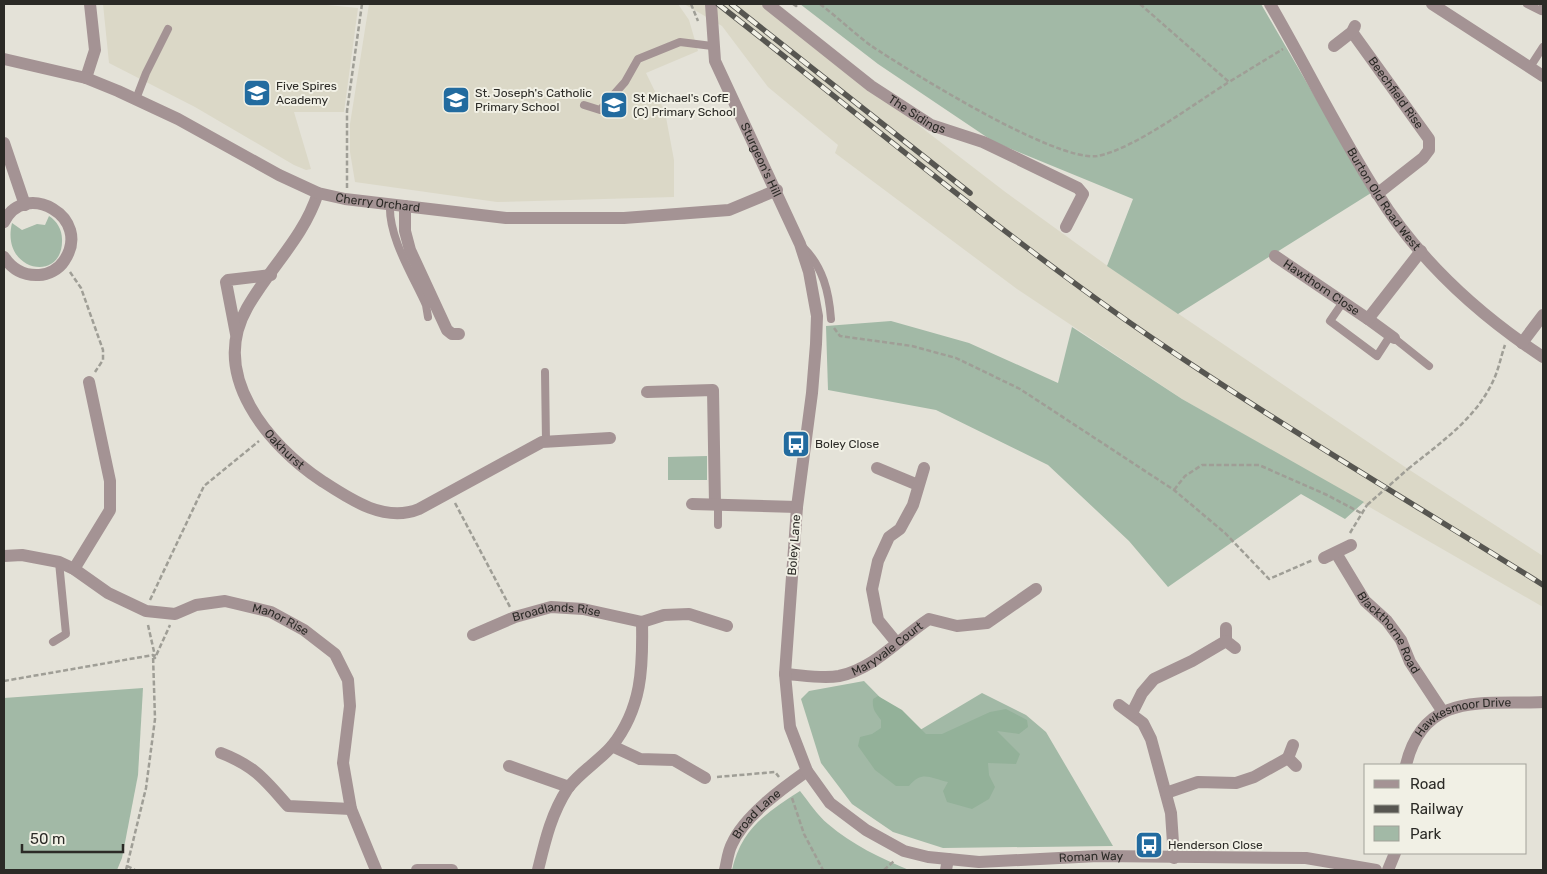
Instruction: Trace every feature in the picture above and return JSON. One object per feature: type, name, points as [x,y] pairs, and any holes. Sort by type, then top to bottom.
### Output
[{"type":"street","points":[[86,78],[95,50],[90,4]]},
{"type":"street","name":"Sturgeon's Hill","points":[[711,4],[712,46],[715,61],[800,244],[809,272],[817,316]]},
{"type":"street","name":"The Sidings","points":[[768,4],[871,86],[931,125],[983,142],[1078,188],[1086,190],[1066,227]]},
{"type":"street","name":"Burton Old Road West","points":[[1270,4],[1377,194],[1421,251],[1468,300],[1508,334],[1543,357]]},
{"type":"street","points":[[1432,4],[1543,76]]},
{"type":"street","name":"Beechfield Rise","points":[[1334,46],[1353,29],[1429,139],[1429,150],[1423,158],[1377,194]]},
{"type":"street","name":"Cherry Orchard","points":[[4,59],[86,78],[178,119],[279,175],[318,193],[345,199],[506,218],[624,218],[729,210],[776,190]]},
{"type":"street","points":[[4,143],[25,205]]},
{"type":"street","name":"Oakhurst","points":[[318,193],[310,216],[247,308],[236,334],[235,352],[240,381],[251,409],[267,434],[314,475],[351,499],[393,515],[410,513],[544,442]]},
{"type":"street","points":[[4,222],[14,210],[25,205],[46,205],[55,209],[66,220],[71,235],[71,246],[62,264],[47,274],[29,275],[18,271],[4,257]]},
{"type":"street","points":[[405,206],[405,231],[410,250],[447,330],[452,334],[458,334]]},
{"type":"street","name":"Hawthorn Close","points":[[1368,319],[1421,251]]},
{"type":"street","name":"Hawthorn Close","points":[[1275,256],[1392,337]]},
{"type":"street","points":[[236,334],[226,282],[228,280],[271,275]]},
{"type":"street","points":[[1522,343],[1543,315]]},
{"type":"street","name":"Boley Lane","points":[[807,771],[790,727],[785,674],[797,506],[812,393],[817,316]]},
{"type":"street","points":[[74,569],[110,510],[110,481],[89,382]]},
{"type":"street","points":[[648,392],[713,390],[716,504]]},
{"type":"street","points":[[544,442],[610,438]]},
{"type":"street","points":[[877,468],[918,485]]},
{"type":"street","points":[[896,642],[878,620],[872,589],[878,561],[889,537],[900,529],[913,505],[924,468]]},
{"type":"street","points":[[692,504],[797,506]]},
{"type":"street","points":[[1324,558],[1345,549]]},
{"type":"street","name":"Blackthorne Road","points":[[1345,549],[1365,601],[1387,621],[1401,640],[1410,662],[1442,712]]},
{"type":"street","name":"Manor Rise","points":[[4,556],[22,555],[59,562],[74,569],[108,593],[146,611],[175,614],[196,605],[225,601],[271,612],[304,630],[335,654],[348,680],[350,706],[343,762],[351,809],[376,870]]},
{"type":"street","name":"Maryvale Court","points":[[785,674],[836,676],[853,672],[867,665],[929,619],[957,626],[987,624],[1036,589]]},
{"type":"street","name":"Broadlands Rise","points":[[473,635],[515,617],[551,607],[583,609],[642,622],[664,615],[689,614],[726,626]]},
{"type":"street","points":[[538,870],[550,822],[569,787],[612,746],[627,722],[637,697],[643,665],[642,622]]},
{"type":"street","points":[[1132,713],[1142,693],[1154,679],[1192,662],[1229,639]]},
{"type":"street","name":"Hawkesmoor Drive","points":[[1406,764],[1415,741],[1427,724],[1442,712],[1474,702],[1543,702]]},
{"type":"street","points":[[1119,705],[1132,713],[1142,723],[1151,739],[1173,826],[1174,858]]},
{"type":"street","points":[[1166,793],[1198,782],[1236,783],[1254,777],[1292,762],[1293,744]]},
{"type":"street","points":[[612,746],[640,759],[674,760],[705,778]]},
{"type":"street","points":[[222,753],[243,761],[259,773],[288,806],[351,809]]},
{"type":"street","points":[[509,766],[569,787]]},
{"type":"street","name":"Broad Lane","points":[[725,870],[732,844],[750,819],[787,785],[807,771]]},
{"type":"street","name":"Roman Way","points":[[807,771],[830,803],[866,830],[904,851],[947,865],[1098,856],[1174,858],[1211,856],[1306,858],[1376,870]]},
{"type":"street","points":[[1388,870],[1395,854]]},
{"type":"street","points":[[417,870],[452,870]]},
{"type":"lane","points":[[1527,4],[1540,11],[1543,6]]},
{"type":"lane","points":[[136,99],[146,72],[168,29]]},
{"type":"lane","points":[[584,105],[600,110],[625,82],[638,59],[680,42],[712,46]]},
{"type":"lane","points":[[1530,67],[1543,47]]},
{"type":"lane","points":[[390,204],[389,218],[393,232],[426,305],[428,316]]},
{"type":"lane","points":[[800,244],[816,260],[829,299],[831,319]]},
{"type":"lane","points":[[1343,302],[1330,321],[1377,356],[1392,337],[1429,366]]},
{"type":"lane","points":[[544,442],[545,372]]},
{"type":"lane","points":[[716,504],[718,525]]},
{"type":"lane","points":[[53,642],[66,634],[59,562]]},
{"type":"path","points":[[345,199],[348,179],[347,111],[362,4]]},
{"type":"path","points":[[793,4],[796,6],[798,4]]},
{"type":"path","points":[[820,4],[870,44],[998,121],[1057,149],[1096,156],[1126,146],[1272,55]]},
{"type":"path","points":[[1140,4],[1229,82]]},
{"type":"path","points":[[62,264],[78,281],[103,350],[103,360],[89,382]]},
{"type":"path","points":[[831,319],[840,336],[912,346],[956,358],[1020,389],[1174,490],[1225,533],[1269,579],[1305,561],[1324,558]]},
{"type":"path","points":[[1345,549],[1349,535],[1363,514],[1367,504],[1466,421],[1494,379],[1508,334]]},
{"type":"path","points":[[126,870],[146,788],[155,719],[154,656],[146,611],[204,486],[267,434]]},
{"type":"path","points":[[1174,490],[1185,476],[1202,466],[1259,465],[1328,494],[1363,514]]},
{"type":"path","points":[[450,493],[515,617]]},
{"type":"path","points":[[154,656],[175,614]]},
{"type":"path","points":[[4,681],[154,656]]},
{"type":"path","points":[[705,778],[775,772],[787,785],[804,834],[823,870]]},
{"type":"path","points":[[128,866],[135,870]]},
{"type":"shaded area","name":"Five Spires Academy","points":[[103,4],[317,4],[358,8],[344,112],[294,112],[311,169],[306,170],[294,165],[195,107],[109,63]]},
{"type":"shaded area","name":"St. Joseph's Catholic Primary School","points":[[369,4],[678,4],[689,20],[698,51],[646,73],[665,112],[674,160],[674,197],[497,202],[355,182],[350,152],[350,124]]},
{"type":"shaded area","points":[[684,4],[761,4],[1004,191],[1109,267],[1408,469],[1543,556],[1543,607],[1182,399],[1017,289],[835,153],[838,145],[768,87],[722,26]]},
{"type":"green space","points":[[800,4],[1261,4],[1371,193],[1178,314],[1107,266],[1133,199],[994,142],[878,64]]},
{"type":"green space","points":[[49,216],[57,223],[61,232],[60,253],[53,262],[44,267],[33,266],[23,261],[15,252],[11,240],[12,223],[22,230],[37,224],[45,225]]},
{"type":"green space","points":[[891,321],[969,343],[1058,383],[1072,327],[1182,399],[1364,502],[1345,519],[1301,494],[1168,587],[1129,541],[1048,465],[936,410],[828,390],[826,326]]},
{"type":"green space","points":[[707,456],[707,480],[668,480],[668,457]]},
{"type":"green space","points":[[864,681],[915,733],[982,693],[1026,715],[1046,732],[1113,846],[943,848],[893,832],[852,804],[821,763],[801,699],[809,691]]},
{"type":"green space","points":[[143,688],[138,775],[122,858],[117,870],[4,870],[4,698]]},
{"type":"green space","points":[[878,696],[902,710],[926,734],[942,734],[990,712],[1006,709],[1027,720],[1028,727],[1019,734],[997,731],[1020,754],[1016,764],[988,763],[989,775],[995,787],[989,799],[972,809],[947,802],[943,791],[948,782],[927,776],[918,778],[909,786],[896,786],[875,770],[858,746],[860,737],[872,734],[881,728],[881,720],[873,705],[873,699]]},
{"type":"green space","points":[[800,791],[820,817],[837,832],[867,850],[909,870],[732,870],[742,843],[757,823]]},
{"type":"railway","points":[[718,4],[969,203],[1123,318],[1279,421],[1543,585]]},
{"type":"railway","points":[[731,4],[970,193]]},
{"type":"place","name":"Five Spires Academy","points":[[257,93]]},
{"type":"place","name":"St. Joseph's Catholic Primary School","points":[[456,100]]},
{"type":"place","name":"St Michael's CofE (C) Primary School","points":[[614,105]]},
{"type":"place","name":"Boley Close","points":[[796,444]]},
{"type":"place","name":"Henderson Close","points":[[1149,845]]}]
